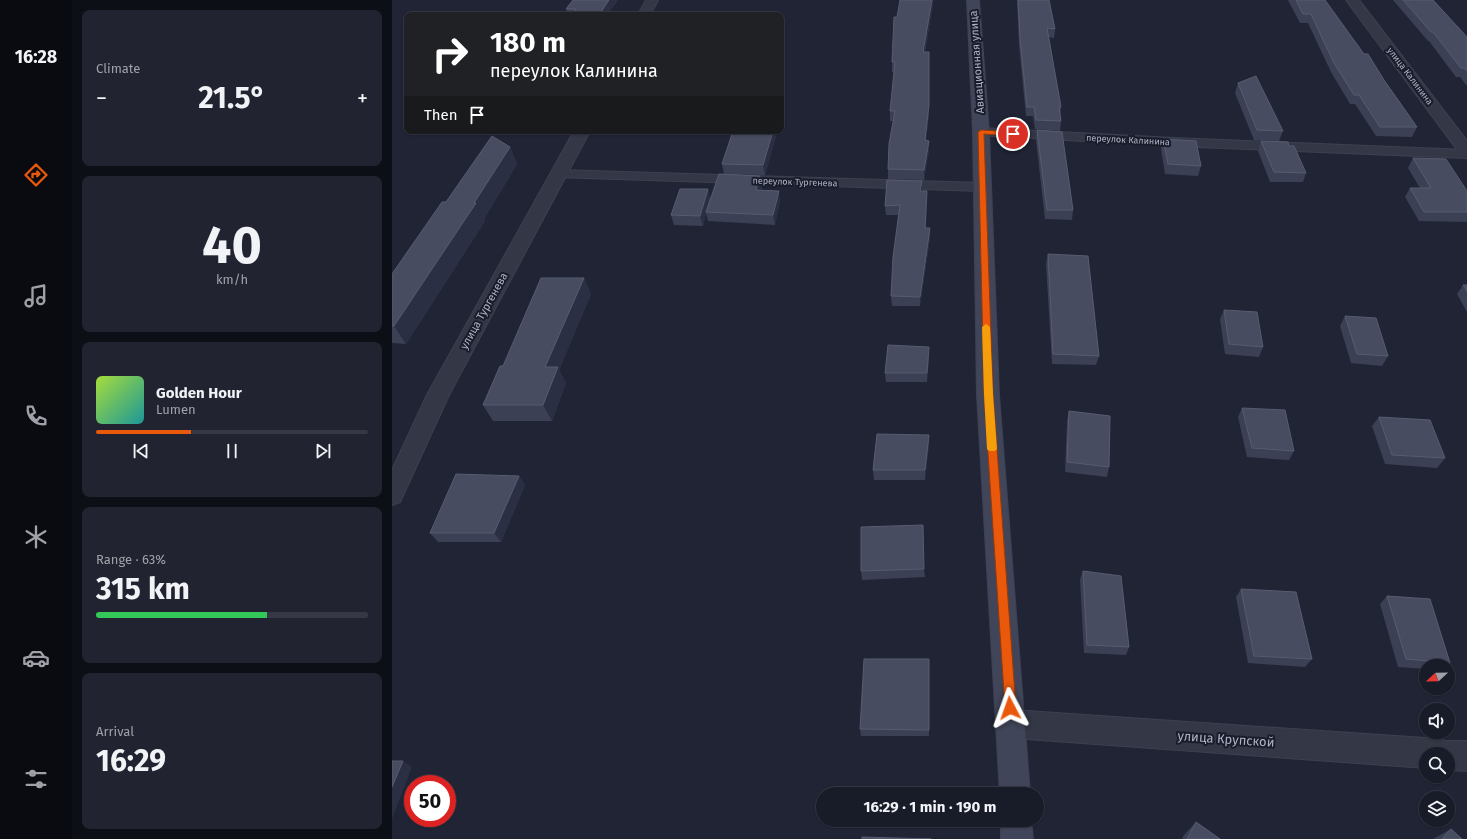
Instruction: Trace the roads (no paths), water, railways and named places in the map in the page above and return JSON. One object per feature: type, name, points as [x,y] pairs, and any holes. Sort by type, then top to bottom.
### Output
[{"type":"main road","name":"Авиационная улица","points":[[973,0],[981,132],[988,394],[1012,724],[1015,787]]},
{"type":"main road","points":[[1016,827],[1017,839]]},
{"type":"street","points":[[646,12],[652,0]]},
{"type":"street","name":"улица Калинина","points":[[1352,0],[1467,153]]},
{"type":"street","name":"улица Тургенева","points":[[392,495],[438,395],[580,134]]},
{"type":"street","name":"улица Крупской","points":[[1012,724],[1419,753]]},
{"type":"street","points":[[1455,755],[1467,756]]},
{"type":"lane","name":"переулок Калинина","points":[[981,132],[1173,142],[1467,153]]},
{"type":"lane","name":"переулок Тургенева","points":[[559,174],[982,187]]}]
